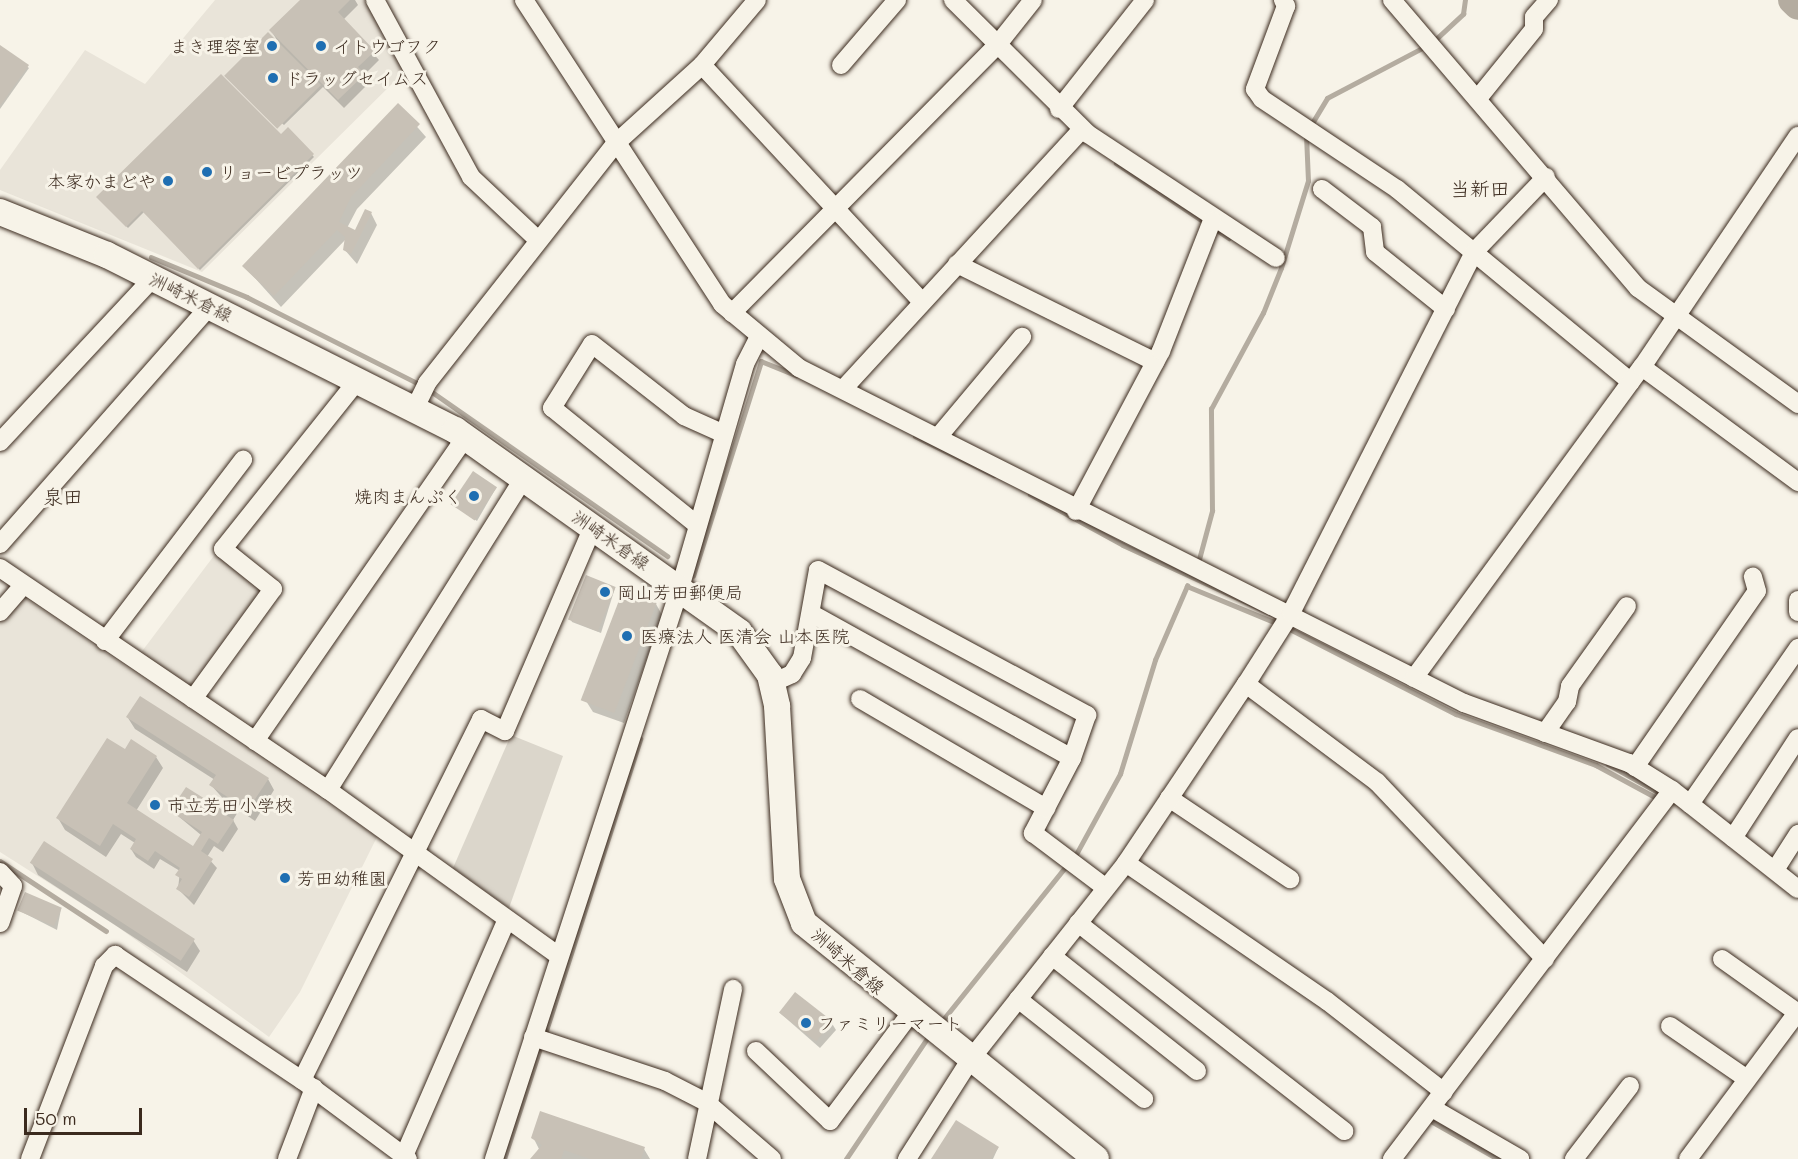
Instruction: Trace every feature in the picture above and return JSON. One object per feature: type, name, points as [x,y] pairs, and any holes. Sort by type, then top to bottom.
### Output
[{"type":"main road","name":"洲崎米倉線","points":[[0,212],[153,278],[358,380],[422,394],[465,438],[593,527],[682,578],[757,651],[772,683],[785,855],[794,900],[820,941],[1096,1159]]},
{"type":"street","points":[[375,0],[471,177],[538,240]]},
{"type":"street","points":[[524,0],[615,144],[732,313],[799,368],[845,387],[1076,511],[1196,569],[1287,619],[1414,678],[1545,733],[1635,767],[1667,797],[1690,804],[1798,889]]},
{"type":"street","points":[[422,394],[538,240],[615,144],[702,65],[757,0]]},
{"type":"street","points":[[841,65],[897,0]]},
{"type":"street","points":[[953,0],[995,48],[1059,109],[1079,132],[1211,224],[1276,258]]},
{"type":"street","points":[[732,313],[838,211],[995,48],[1033,0]]},
{"type":"street","points":[[1059,109],[1145,0]]},
{"type":"street","points":[[1283,0],[1286,6],[1256,89],[1308,130],[1397,189],[1631,382]]},
{"type":"street","points":[[1392,0],[1479,97],[1638,288],[1798,404]]},
{"type":"street","points":[[1479,97],[1534,29],[1533,17],[1549,0]]},
{"type":"street","points":[[702,65],[922,302]]},
{"type":"street","points":[[845,387],[1079,132]]},
{"type":"street","points":[[1414,678],[1642,367],[1798,136]]},
{"type":"street","points":[[907,1159],[970,1060],[1126,863],[1246,684],[1287,619],[1474,252],[1546,177]]},
{"type":"street","points":[[1322,189],[1372,227],[1375,252],[1446,309]]},
{"type":"street","points":[[1076,511],[1155,362],[1211,224]]},
{"type":"street","points":[[957,264],[1155,362]]},
{"type":"street","points":[[0,442],[153,278]]},
{"type":"street","points":[[0,544],[210,306]]},
{"type":"street","points":[[494,1159],[539,1039],[559,956],[682,578],[724,434],[759,337]]},
{"type":"street","points":[[938,437],[1022,337]]},
{"type":"street","points":[[696,524],[552,408],[592,344],[684,416],[724,434]]},
{"type":"street","points":[[1642,367],[1798,482]]},
{"type":"street","points":[[193,699],[273,589],[223,549],[358,380]]},
{"type":"street","points":[[255,741],[465,438]]},
{"type":"street","points":[[105,641],[243,460]]},
{"type":"street","points":[[328,790],[523,479]]},
{"type":"street","points":[[287,1159],[308,1084],[481,719],[505,731],[593,527]]},
{"type":"street","points":[[0,568],[22,586],[328,790],[559,956]]},
{"type":"street","points":[[772,683],[792,674],[802,658],[814,615],[818,570],[1087,715],[1072,758],[1033,833],[1106,888]]},
{"type":"street","points":[[1635,767],[1757,591],[1753,577]]},
{"type":"street","points":[[0,612],[22,586]]},
{"type":"street","points":[[1798,600],[1798,612]]},
{"type":"street","points":[[1545,733],[1567,702],[1570,686],[1627,606]]},
{"type":"street","points":[[814,615],[1072,758]]},
{"type":"street","points":[[1690,804],[1798,648]]},
{"type":"street","points":[[1246,684],[1377,782],[1545,959]]},
{"type":"street","points":[[860,699],[1046,808]]},
{"type":"street","points":[[1733,838],[1798,738]]},
{"type":"street","points":[[1392,1159],[1667,797]]},
{"type":"street","points":[[1170,798],[1290,879]]},
{"type":"street","points":[[1775,870],[1798,834]]},
{"type":"street","points":[[1126,863],[1327,1001],[1444,1092]]},
{"type":"street","points":[[0,872],[13,886],[0,923]]},
{"type":"street","points":[[30,1159],[104,966],[115,955],[308,1084],[406,1158],[507,919]]},
{"type":"street","points":[[1078,923],[1344,1131]]},
{"type":"street","points":[[1052,956],[1197,1071]]},
{"type":"street","points":[[1688,1159],[1798,1013],[1722,959]]},
{"type":"street","points":[[697,1159],[706,1102],[733,989]]},
{"type":"street","points":[[1018,999],[1144,1099]]},
{"type":"street","points":[[756,1051],[830,1121],[910,1014]]},
{"type":"street","points":[[1670,1026],[1747,1079]]},
{"type":"street","points":[[539,1039],[665,1081],[706,1102],[772,1159]]},
{"type":"street","points":[[1574,1159],[1630,1086]]},
{"type":"street","points":[[1432,1108],[1520,1159]]},
{"type":"shaded area","points":[[215,0],[365,0],[404,72],[202,272],[0,190],[0,170],[85,50],[145,84]]},
{"type":"shaded area","points":[[216,553],[266,591],[190,692],[140,654]]},
{"type":"shaded area","name":"市立芳田小学校","points":[[22,596],[377,837],[300,992],[269,1037],[115,925],[0,852],[0,621]]},
{"type":"shaded area","points":[[511,735],[563,756],[509,908],[453,868]]},
{"type":"building","points":[[300,0],[350,0],[338,12],[375,51],[358,67],[365,74],[338,100],[269,30]]},
{"type":"building","points":[[268,32],[321,85],[277,129],[224,76]]},
{"type":"building","points":[[0,45],[29,65],[0,106]]},
{"type":"building","points":[[221,74],[281,134],[288,127],[314,154],[198,269],[142,211],[126,227],[96,197]]},
{"type":"building","points":[[398,103],[420,124],[351,197],[339,222],[355,230],[365,209],[372,212],[351,254],[343,250],[345,237],[337,230],[274,296],[242,266]]},
{"type":"building","name":"焼肉まんぷく","points":[[473,471],[497,487],[475,520],[451,504]]},
{"type":"building","points":[[586,575],[616,587],[598,631],[568,620]]},
{"type":"building","points":[[623,590],[657,603],[614,713],[581,700]]},
{"type":"building","points":[[140,696],[269,778],[248,810],[235,802],[226,815],[234,820],[218,844],[209,838],[201,851],[213,859],[189,897],[176,889],[182,879],[175,875],[180,868],[155,851],[148,861],[130,849],[136,839],[113,824],[100,846],[56,818],[107,738],[125,749],[131,739],[157,756],[127,803],[193,846],[202,832],[170,811],[186,787],[221,809],[229,798],[209,785],[216,775],[126,717]]},
{"type":"building","points":[[44,841],[195,939],[181,961],[30,863]]},
{"type":"building","points":[[25,892],[62,908],[54,926],[17,910]]},
{"type":"building","points":[[795,992],[832,1021],[816,1041],[779,1012]]},
{"type":"building","points":[[540,1111],[645,1147],[641,1159],[590,1159],[564,1150],[561,1159],[530,1159],[542,1145],[531,1138]]},
{"type":"building","points":[[956,1120],[999,1147],[991,1159],[931,1159]]},
{"type":"waterway","points":[[1434,41],[1463,14],[1465,0]]},
{"type":"waterway","points":[[1792,0],[1798,6]]},
{"type":"waterway","points":[[1311,125],[1327,98],[1424,47]]},
{"type":"waterway","points":[[1198,563],[1212,511],[1211,409],[1263,313],[1281,268],[1308,181],[1306,135]]},
{"type":"waterway","points":[[1116,163],[1206,223]]},
{"type":"waterway","points":[[1214,228],[1229,238]]},
{"type":"waterway","points":[[151,257],[247,297],[421,385]]},
{"type":"waterway","points":[[693,576],[761,361],[796,375]]},
{"type":"waterway","points":[[428,389],[667,556]]},
{"type":"waterway","points":[[915,436],[994,475]]},
{"type":"waterway","points":[[1030,494],[1123,545],[1272,614]]},
{"type":"waterway","points":[[1074,858],[1120,774],[1155,660],[1187,586],[1279,624]]},
{"type":"waterway","points":[[1286,627],[1456,714],[1596,765],[1659,799]]},
{"type":"waterway","points":[[544,1037],[640,739]]},
{"type":"waterway","points":[[1608,764],[1663,795]]},
{"type":"waterway","points":[[0,861],[106,931]]},
{"type":"waterway","points":[[942,1021],[1068,864]]},
{"type":"waterway","points":[[846,1159],[926,1040]]},
{"type":"waterway","points":[[504,1159],[541,1045]]},
{"type":"waterway","points":[[1433,1122],[1498,1159]]},
{"type":"place","name":"まき理容室","points":[[272,46]]},
{"type":"place","name":"イトウゴフク","points":[[321,46]]},
{"type":"place","name":"ドラッグセイムス","points":[[273,78]]},
{"type":"place","name":"リョービプラッツ","points":[[207,172]]},
{"type":"place","name":"本家かまどや","points":[[168,181]]},
{"type":"place","name":"焼肉まんぷく","points":[[474,496]]},
{"type":"place","name":"岡山芳田郵便局","points":[[605,592]]},
{"type":"place","name":"医療法人 医清会 山本医院","points":[[627,636]]},
{"type":"place","name":"市立芳田小学校","points":[[155,805]]},
{"type":"place","name":"芳田幼稚園","points":[[285,878]]},
{"type":"place","name":"ファミリーマート","points":[[806,1023]]},
{"type":"district","name":"当新田","points":[[1480,188]]},
{"type":"district","name":"泉田","points":[[63,496]]}]
